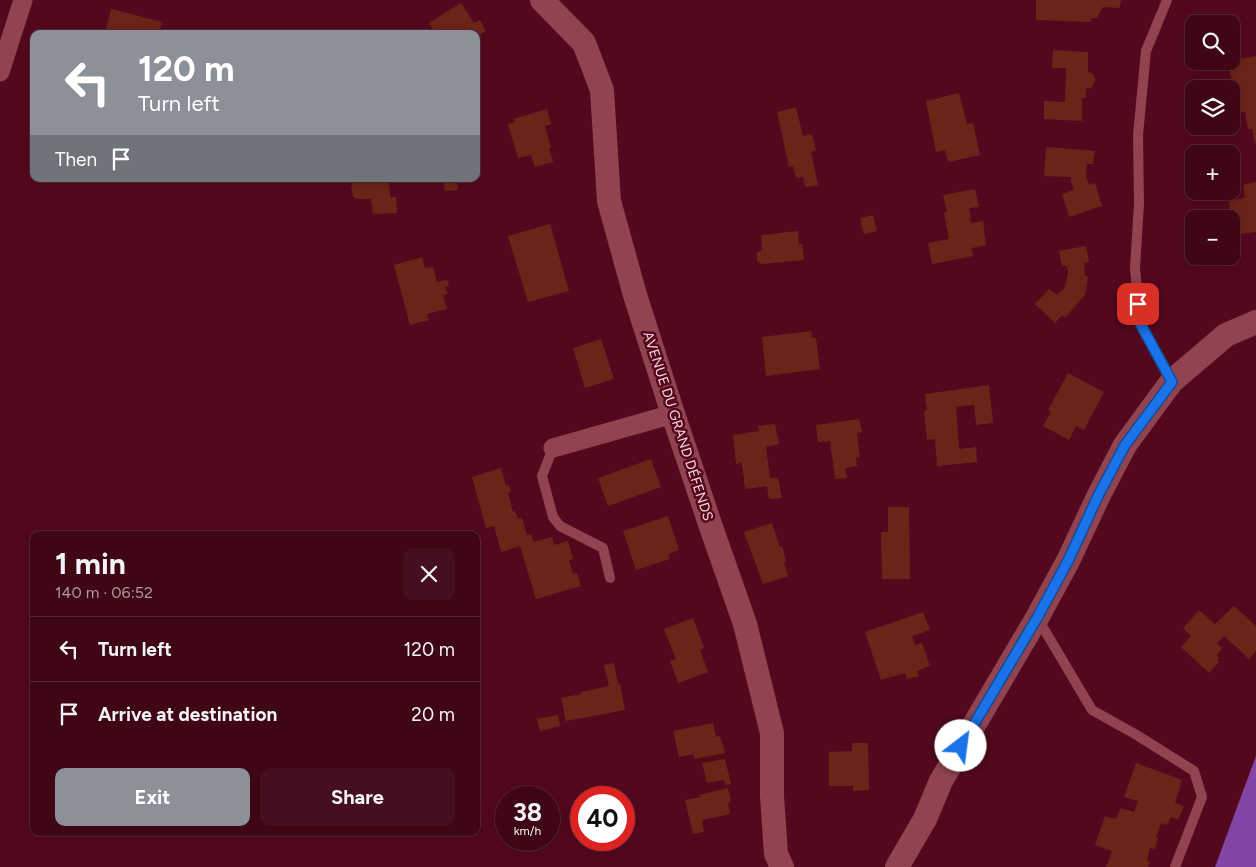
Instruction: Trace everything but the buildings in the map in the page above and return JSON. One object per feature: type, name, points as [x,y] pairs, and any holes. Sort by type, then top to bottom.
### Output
[{"type":"street","points":[[0,72],[23,0]]},
{"type":"street","name":"AVENUE DU GRAND DÉFENDS","points":[[542,0],[584,43],[602,90],[609,201],[673,414],[746,624],[772,733],[772,796],[776,854],[782,867]]},
{"type":"street","points":[[897,867],[925,819],[941,780],[1037,618],[1068,561],[1098,496],[1125,445],[1172,382],[1226,335],[1256,322]]},
{"type":"street","points":[[553,448],[673,414]]},
{"type":"lane","points":[[1167,0],[1146,51],[1138,135],[1140,203],[1135,268],[1140,323],[1172,382]]},
{"type":"lane","points":[[553,448],[542,476],[553,517],[560,526],[602,548],[610,578]]},
{"type":"lane","points":[[1037,618],[1092,710],[1194,771],[1202,797],[1175,867]]},
{"type":"shaded area","points":[[1256,756],[1256,867],[1215,867]]},
{"type":"route","points":[[961,746],[1037,618],[1068,561],[1098,496],[1125,445],[1172,382],[1140,323],[1138,304]]}]
